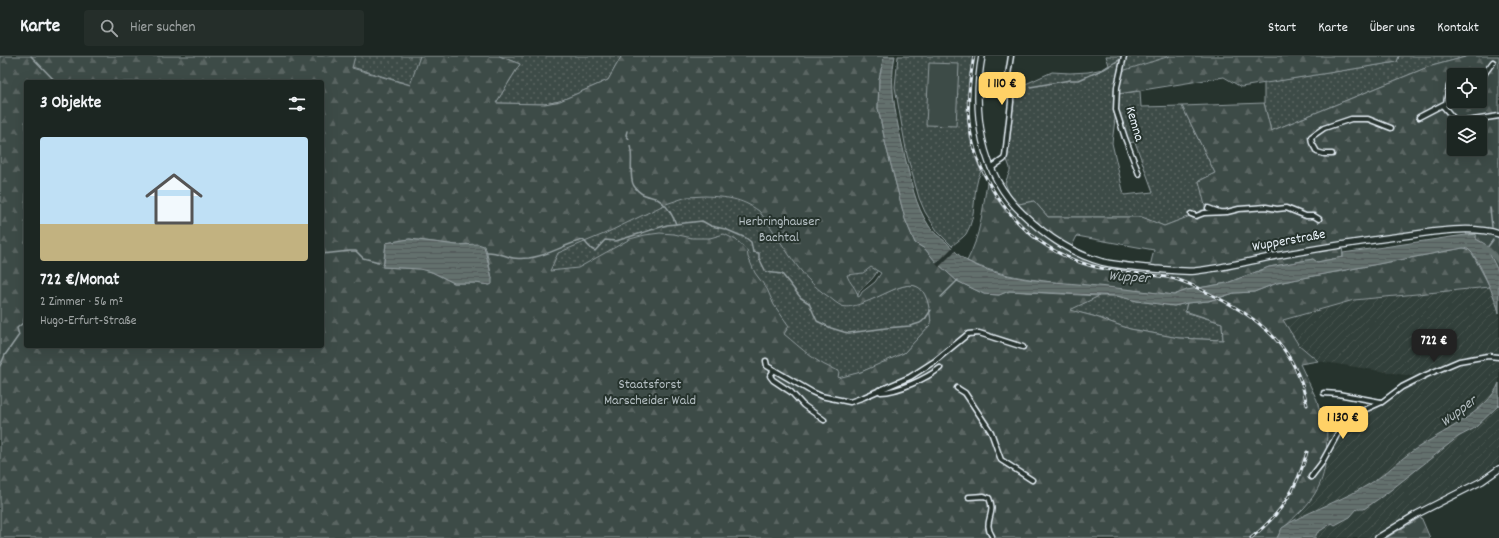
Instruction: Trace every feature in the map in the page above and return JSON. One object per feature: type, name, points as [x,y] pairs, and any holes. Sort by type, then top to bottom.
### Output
[{"type":"main road","name":"Wupperstraße","points":[[982,56],[978,106],[981,133],[991,168],[1006,195],[1023,214],[1052,238],[1085,256],[1103,262],[1122,265],[1196,271],[1327,246],[1430,232],[1476,230],[1499,234]]},
{"type":"main road","points":[[1378,538],[1417,514],[1482,481],[1499,469]]},
{"type":"street","points":[[991,168],[1004,159],[1005,156],[1011,102],[1011,88],[1008,75],[1011,56]]},
{"type":"street","name":"Kemna","points":[[1124,56],[1117,87],[1116,110],[1122,131],[1139,174]]},
{"type":"street","points":[[1487,70],[1493,62]]},
{"type":"street","points":[[1419,117],[1443,106],[1446,103],[1447,97]]},
{"type":"street","points":[[1443,106],[1455,120],[1460,122],[1499,116]]},
{"type":"street","points":[[1332,154],[1317,152],[1312,143],[1311,137],[1324,128],[1351,119],[1368,119],[1391,128]]},
{"type":"street","points":[[1192,214],[1196,216],[1204,213],[1266,207],[1277,209],[1283,208],[1306,216],[1314,216],[1319,218]]},
{"type":"street","points":[[1208,208],[1219,212]]},
{"type":"street","points":[[766,361],[768,366],[812,392],[821,396],[850,402],[910,377],[935,361],[968,334],[980,333],[1023,347]]},
{"type":"street","points":[[1311,477],[1321,464],[1343,424],[1350,416],[1382,402],[1402,387],[1459,361],[1498,356]]},
{"type":"street","points":[[879,390],[881,392],[893,390],[932,375],[940,368]]},
{"type":"street","points":[[774,370],[770,376],[773,380],[791,392],[803,405],[824,420]]},
{"type":"street","points":[[957,388],[965,393],[991,432],[1001,460],[1032,480]]},
{"type":"street","points":[[1324,394],[1338,394],[1382,402]]},
{"type":"street","points":[[969,497],[984,496],[989,498],[992,511],[987,525],[992,536]]},
{"type":"shaded area","points":[[884,56],[895,56],[893,69],[893,94],[895,107],[909,175],[920,210],[929,226],[935,233],[962,258],[981,268],[1008,276],[1050,282],[1174,295],[1187,290],[1227,283],[1269,267],[1313,259],[1317,262],[1343,257],[1343,253],[1476,234],[1476,239],[1485,244],[1499,273],[1499,313],[1491,290],[1477,260],[1467,248],[1277,283],[1254,292],[1234,293],[1208,301],[1174,306],[1137,301],[1117,296],[1009,291],[999,295],[984,294],[957,281],[937,263],[925,249],[915,243],[905,219],[886,146],[878,108],[879,79]]},
{"type":"shaded area","points":[[409,239],[457,245],[478,244],[484,246],[492,278],[492,284],[454,283],[432,272],[420,269],[382,267],[384,263],[386,243]]},
{"type":"shaded area","points":[[1490,287],[1497,302],[1499,313],[1499,462],[1480,477],[1414,511],[1374,538],[1294,538],[1282,528],[1292,520],[1321,483],[1326,467],[1327,424],[1383,403],[1418,377],[1318,361],[1298,344],[1283,320],[1354,300]]},
{"type":"shaded area","points":[[1499,383],[1499,405],[1475,428],[1458,437],[1387,493],[1364,509],[1357,509],[1350,517],[1335,525],[1332,523],[1317,533],[1315,538],[1277,538],[1282,528],[1291,522],[1371,483],[1414,450],[1462,421],[1485,403],[1493,394]]},
{"type":"green space","name":"Staatsforst Marscheider Wald","points":[[0,56],[355,56],[352,68],[410,85],[420,56],[499,56],[520,64],[496,103],[545,104],[560,101],[608,80],[621,57],[618,56],[884,56],[879,79],[878,108],[886,146],[905,219],[915,243],[925,249],[937,263],[957,281],[984,294],[999,295],[1009,291],[1099,296],[1070,310],[1093,316],[1130,329],[1179,338],[1223,340],[1222,323],[1185,311],[1187,303],[1209,301],[1234,293],[1254,292],[1277,283],[1463,248],[1468,249],[1472,253],[1490,287],[1354,300],[1283,320],[1298,344],[1318,361],[1300,364],[1317,400],[1321,418],[1325,418],[1327,424],[1326,459],[1318,488],[1304,508],[1286,526],[1277,538],[0,538]],"holes":[[[705,196],[733,199],[746,203],[759,211],[808,279],[842,306],[848,307],[858,305],[897,288],[916,286],[923,292],[928,304],[931,324],[904,353],[861,372],[838,378],[839,371],[824,365],[784,334],[789,326],[774,305],[767,289],[755,273],[748,257],[747,250],[736,240],[724,234],[710,238],[692,238],[660,233],[645,235],[630,239],[578,268],[550,271],[558,253],[604,234],[666,204],[687,197]],[[410,239],[457,245],[467,244],[486,249],[492,278],[490,285],[454,283],[432,272],[420,269],[383,267],[386,243]],[[871,267],[881,273],[875,282],[858,297],[847,275],[863,273]]]},
{"type":"green space","points":[[355,56],[420,56],[411,85],[352,67]]},
{"type":"green space","points":[[499,56],[621,57],[608,80],[560,101],[545,104],[496,103],[520,64]]},
{"type":"green space","points":[[898,56],[973,56],[968,86],[967,114],[971,142],[981,171],[976,187],[970,227],[965,236],[952,246],[938,232],[925,212],[919,198],[907,155],[895,87]]},
{"type":"green space","points":[[1106,56],[1122,56],[1122,70],[1125,56],[1170,56],[1118,94],[1140,91],[1141,107],[1182,106],[1215,173],[1199,181],[1207,210],[1164,226],[1141,217],[1048,217],[1034,201],[1014,205],[1005,183],[1010,171],[1006,157],[1012,94],[1021,93],[1019,87],[1052,72],[1088,72],[1103,69],[1109,65]],"holes":[[[1116,111],[1127,143],[1135,142],[1153,192],[1124,195],[1112,143]]]},
{"type":"green space","points":[[1170,56],[1399,56],[1397,62],[1241,87],[1224,77],[1118,94],[1122,71]]},
{"type":"green space","points":[[1399,56],[1469,56],[1428,67],[1271,131],[1264,103],[1264,83],[1397,62]]},
{"type":"green space","points":[[1469,56],[1499,56],[1499,273],[1476,239],[1476,235],[1467,235],[1464,229],[1342,245],[1343,257],[1317,262],[1313,259],[1269,267],[1227,283],[1187,290],[1174,295],[1023,278],[994,271],[967,261],[978,233],[987,182],[1007,213],[1014,205],[1034,201],[1048,217],[1142,217],[1164,226],[1206,210],[1199,181],[1215,173],[1182,106],[1264,103],[1271,131],[1428,67]],"holes":[[[1077,236],[1154,250],[1150,266],[1103,260],[1072,246]]]},
{"type":"green space","points":[[929,63],[959,64],[956,126],[926,125]]},
{"type":"green space","name":"Herbringhauser Bachtal","points":[[628,145],[881,260],[875,275],[860,290],[857,298],[857,304],[871,300],[896,289],[906,286],[916,286],[923,291],[928,304],[931,324],[904,353],[858,373],[847,382],[570,306],[324,186]]},
{"type":"green space","points":[[1099,296],[1117,296],[1137,301],[1174,306],[1187,303],[1185,312],[1222,323],[1223,340],[1179,338],[1130,329],[1093,316],[1069,310]]},
{"type":"green space","points":[[1421,517],[1430,538],[1386,538]]},
{"type":"pier","points":[[953,247],[956,250],[939,267],[936,264]]},
{"type":"waterway","points":[[31,56],[54,80]]},
{"type":"waterway","points":[[1030,87],[1070,80],[1079,80],[1104,69],[1121,59]]},
{"type":"waterway","points":[[627,131],[626,135],[629,139]]},
{"type":"waterway","points":[[630,146],[631,178],[634,186],[641,193],[662,202],[670,212],[676,224]]},
{"type":"waterway","points":[[1490,208],[1492,227]]},
{"type":"waterway","points":[[486,252],[515,258],[529,258],[543,255],[583,240],[591,249],[595,251],[605,240],[616,241],[667,225],[702,221],[711,226],[725,229],[746,238],[751,242],[753,252],[759,253],[759,258],[766,272],[782,274],[801,298],[809,303],[817,321],[831,328],[849,333],[910,326],[920,323],[925,319],[931,310]]},
{"type":"waterway","points":[[1486,249],[1493,240]]},
{"type":"waterway","points":[[1484,247],[1493,254],[1499,262]]},
{"type":"waterway","points":[[324,254],[356,251],[363,258],[379,262]]},
{"type":"waterway","points":[[941,297],[958,280]]},
{"type":"waterway","points":[[0,366],[5,355],[19,335],[17,328],[23,323],[24,320]]},
{"type":"railway","points":[[974,56],[968,106],[973,144],[980,165],[991,186],[1003,205],[1018,222],[1035,237],[1054,250],[1074,260],[1096,267],[1179,280],[1192,285],[1244,312],[1268,331],[1287,354],[1295,367],[1301,382],[1307,405]]},
{"type":"railway","points":[[1251,538],[1271,520],[1286,500],[1298,478],[1307,452]]},
{"type":"water label","name":"Wupper","points":[[1129,278]]},
{"type":"water label","name":"Wupper","points":[[1459,412]]}]
